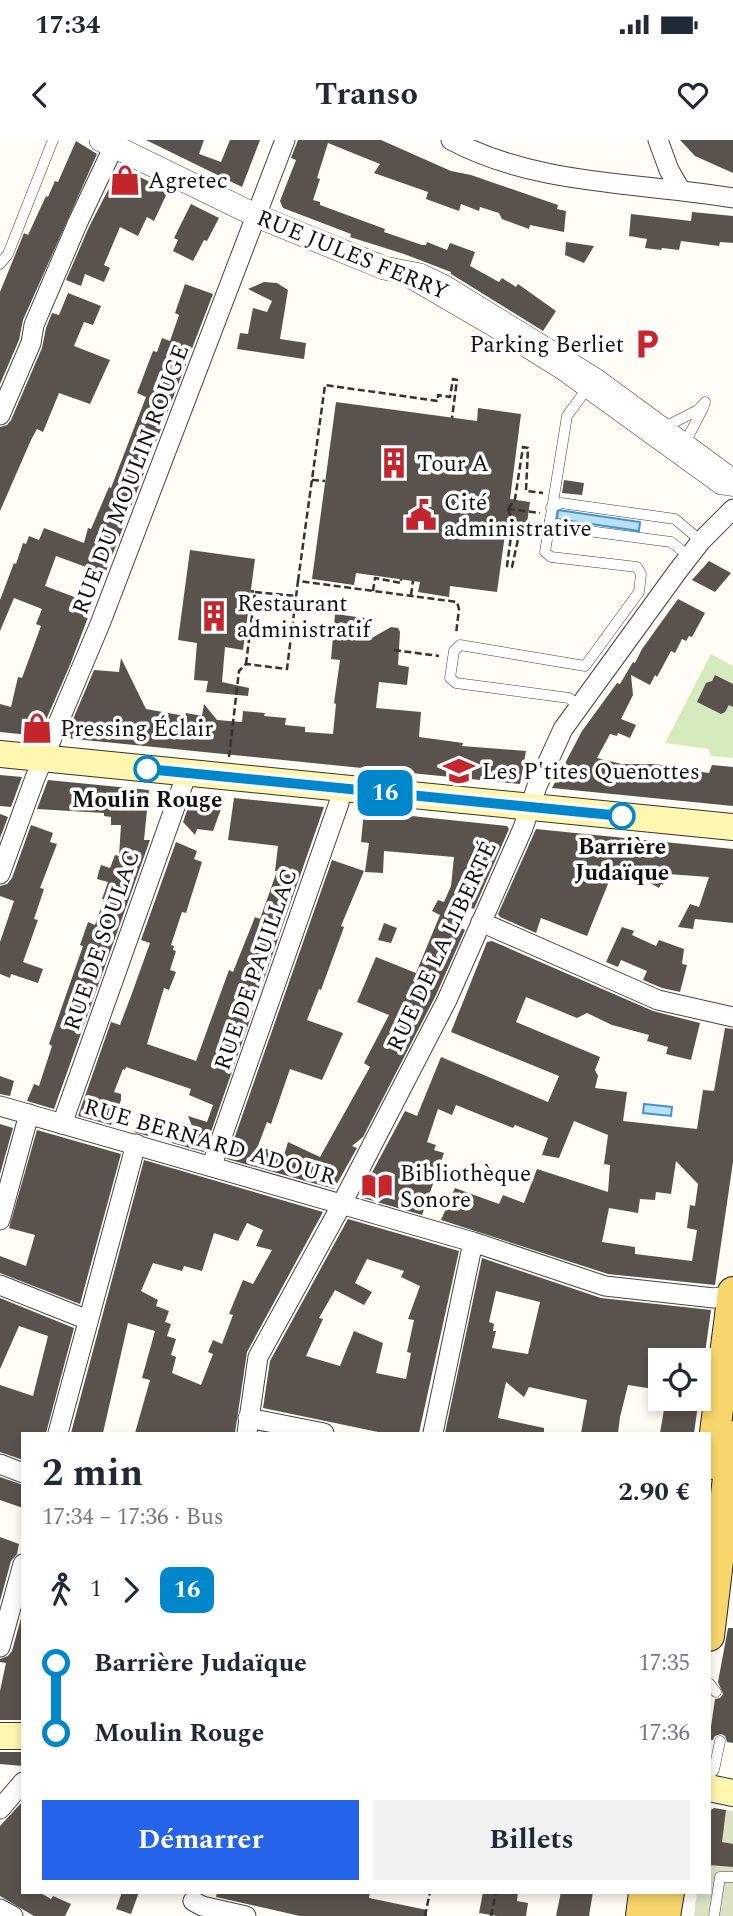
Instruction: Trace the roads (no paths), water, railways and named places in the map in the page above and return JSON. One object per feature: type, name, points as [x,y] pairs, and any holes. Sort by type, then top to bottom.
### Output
[{"type":"main road","points":[[0,754],[733,827]]},
{"type":"main road","points":[[711,1466],[733,1294]]},
{"type":"main road","points":[[711,1619],[733,1436]]},
{"type":"main road","points":[[0,1735],[21,1736]]},
{"type":"main road","points":[[711,1788],[733,1793]]},
{"type":"main road","points":[[641,1916],[645,1894]]},
{"type":"main road","points":[[665,1916],[669,1894]]},
{"type":"street","name":"RUE DU MOULIN ROUGE","points":[[0,874],[43,758],[100,624],[285,140]]},
{"type":"street","points":[[451,140],[518,166],[559,175],[618,185],[680,189],[733,198]]},
{"type":"street","points":[[658,140],[669,170],[680,189]]},
{"type":"street","name":"RUE JULES FERRY","points":[[108,143],[257,216],[384,268],[420,275],[443,286],[589,385],[662,428],[733,481]]},
{"type":"street","points":[[0,415],[31,343],[34,326],[108,143]]},
{"type":"street","name":"RUE DE LA LIBERTÉ","points":[[248,1426],[258,1357],[425,1045],[530,808],[550,753],[578,706],[695,549],[733,509]]},
{"type":"street","name":"RUE DE SOULAC","points":[[62,1124],[187,773]]},
{"type":"street","name":"RUE DE PAUILLAC","points":[[212,1165],[339,803],[340,788]]},
{"type":"street","points":[[481,922],[658,1000],[733,1017]]},
{"type":"street","name":"RUE BERNARD ADOUR","points":[[0,1106],[473,1242],[605,1286],[714,1298],[733,1294]]},
{"type":"street","points":[[0,1220],[29,1114]]},
{"type":"street","points":[[58,1432],[136,1144]]},
{"type":"street","points":[[433,1432],[473,1242]]},
{"type":"street","points":[[0,1285],[88,1320]]},
{"type":"street","points":[[248,1426],[313,1432]]},
{"type":"street","points":[[0,1464],[21,1472]]},
{"type":"street","points":[[0,1647],[21,1571]]},
{"type":"street","points":[[0,1809],[21,1784]]},
{"type":"street","points":[[192,1903],[246,1916]]},
{"type":"street","points":[[0,1909],[13,1916]]},
{"type":"lane","points":[[0,264],[8,254],[53,140]]},
{"type":"lane","points":[[578,706],[569,698],[452,681],[450,678],[454,655],[460,645],[585,666],[639,592],[641,574],[637,567],[547,555],[545,552],[567,416],[589,385],[719,489],[733,491]]},
{"type":"lane","points":[[662,428],[675,424],[698,410],[705,402],[684,445]]},
{"type":"lane","points":[[551,508],[561,503],[675,519],[695,549]]},
{"type":"lane","points":[[550,520],[558,527],[671,542],[695,549]]},
{"type":"lane","points":[[711,1686],[716,1692]]},
{"type":"lane","points":[[711,1745],[720,1741],[711,1773]]},
{"type":"lane","points":[[714,1916],[720,1877],[733,1877]]},
{"type":"water","points":[[558,510],[640,522],[639,531],[557,519]]},
{"type":"water","points":[[644,1104],[672,1107],[671,1116],[643,1113]]},
{"type":"place","name":"Agretec","points":[[125,180]]},
{"type":"place","name":"Parking Berliet","points":[[647,344]]},
{"type":"place","name":"Tour A","points":[[394,463]]},
{"type":"place","name":"Cité administrative","points":[[421,515]]},
{"type":"place","name":"Restaurant administratif","points":[[214,616]]},
{"type":"place","name":"Pressing Éclair","points":[[37,728]]},
{"type":"place","name":"Moulin Rouge","points":[[147,769]]},
{"type":"place","name":"Les P'tites Quenottes","points":[[459,771]]},
{"type":"place","name":"Barrière Judaïque","points":[[622,816]]},
{"type":"place","name":"Bibliothèque Sonore","points":[[377,1186]]}]
